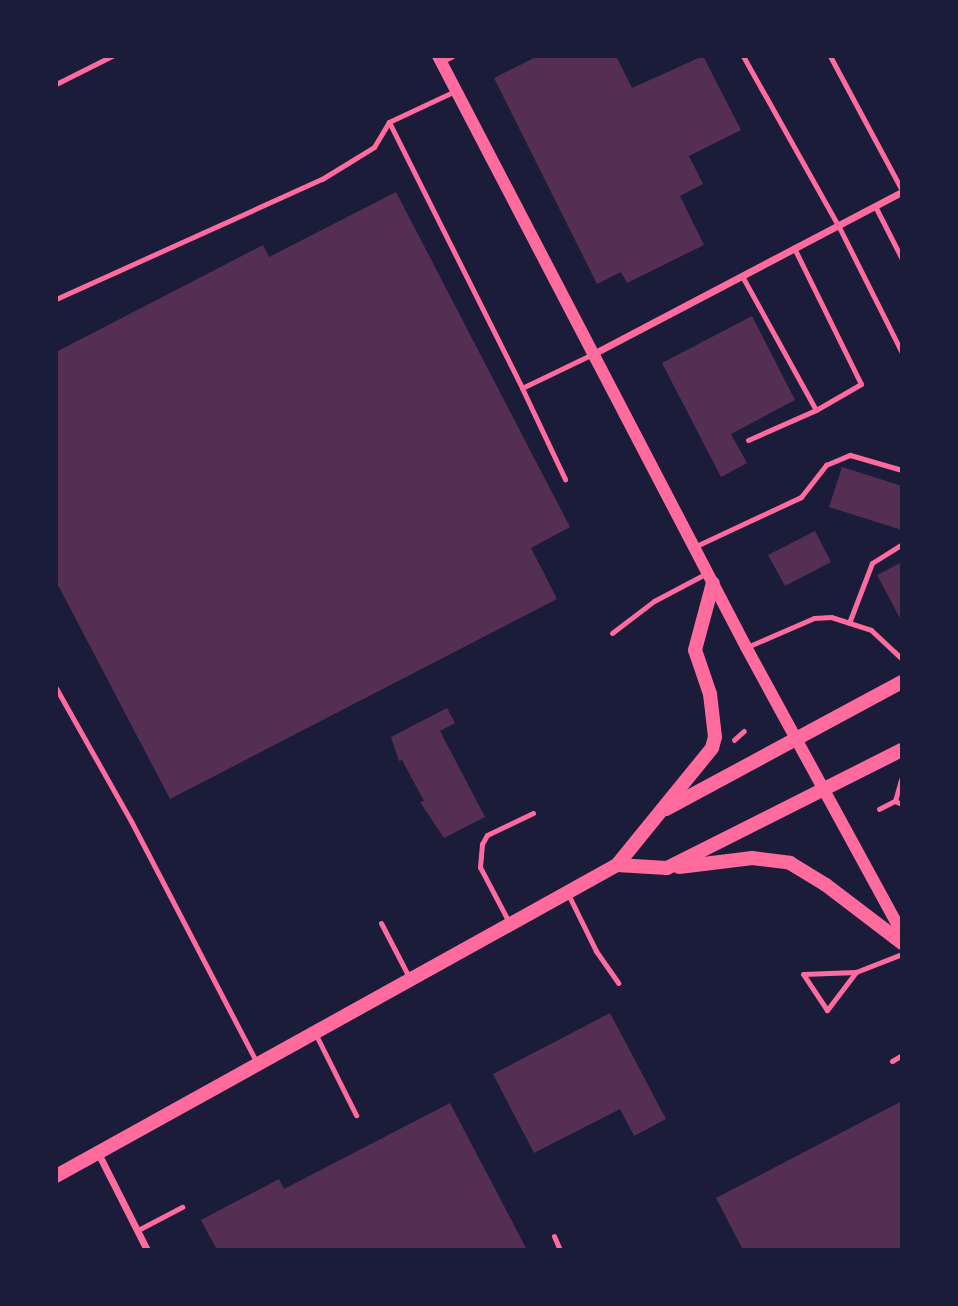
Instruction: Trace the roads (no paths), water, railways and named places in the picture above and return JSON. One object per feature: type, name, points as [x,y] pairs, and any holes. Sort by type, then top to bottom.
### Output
[{"type":"main road","points":[[56,1176],[313,1031],[617,865],[712,748],[715,737],[710,694],[695,650],[710,578]]},
{"type":"main road","points":[[658,813],[902,682]]},
{"type":"main road","points":[[667,868],[902,750]]},
{"type":"main road","points":[[617,865],[667,868],[752,858],[790,863],[826,885],[902,943]]},
{"type":"street","points":[[444,58],[455,91],[746,647],[902,933]]},
{"type":"street","points":[[593,354],[902,191]]},
{"type":"street","points":[[98,1153],[138,1230],[144,1249]]},
{"type":"lane","points":[[56,84],[112,56]]},
{"type":"lane","points":[[744,56],[838,225],[902,354]]},
{"type":"lane","points":[[830,56],[902,191]]},
{"type":"lane","points":[[56,299],[322,178],[374,147],[389,122],[455,91]]},
{"type":"lane","points":[[389,122],[565,479]]},
{"type":"lane","points":[[875,206],[902,259]]},
{"type":"lane","points":[[748,440],[816,410],[861,384],[794,248]]},
{"type":"lane","points":[[743,276],[816,410]]},
{"type":"lane","points":[[522,388],[593,354]]},
{"type":"lane","points":[[694,547],[801,497],[826,465],[850,455],[902,470]]},
{"type":"lane","points":[[849,623],[872,563],[902,544]]},
{"type":"lane","points":[[612,633],[654,601],[710,578]]},
{"type":"lane","points":[[746,647],[814,618],[831,617],[871,630],[902,659]]},
{"type":"lane","points":[[56,688],[131,821],[257,1063]]},
{"type":"lane","points":[[510,924],[480,867],[482,844],[487,835],[533,813]]},
{"type":"lane","points":[[567,891],[596,951],[618,983]]},
{"type":"lane","points":[[381,923],[410,979]]},
{"type":"lane","points":[[856,972],[827,1010],[803,974],[856,972],[902,954]]},
{"type":"lane","points":[[313,1031],[356,1115]]},
{"type":"lane","points":[[892,1061],[902,1055]]},
{"type":"lane","points":[[138,1230],[182,1207]]},
{"type":"lane","points":[[554,1236],[560,1250]]}]
